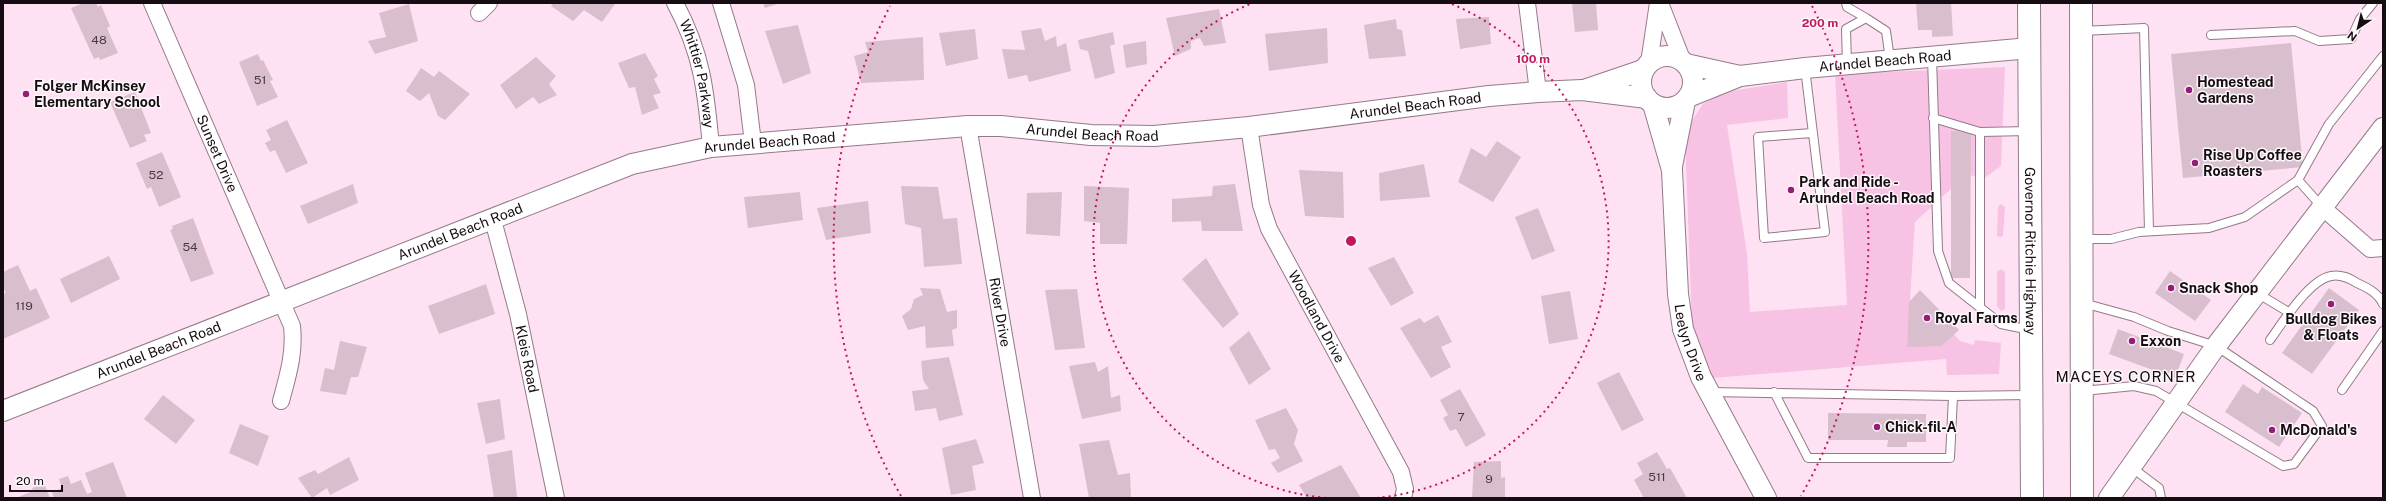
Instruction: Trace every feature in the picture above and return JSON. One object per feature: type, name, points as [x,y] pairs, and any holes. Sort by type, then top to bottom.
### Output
[{"type":"highway","name":"Governor Ritchie Highway","points":[[2029,3],[2032,498]]},
{"type":"highway","points":[[2081,3],[2082,498]]},
{"type":"street","name":"Sunset Drive","points":[[152,3],[292,326],[294,345],[292,361],[281,401]]},
{"type":"street","name":"Whittier Parkway","points":[[675,3],[697,52],[704,79],[712,147]]},
{"type":"street","points":[[722,3],[746,85],[753,143]]},
{"type":"street","points":[[1527,3],[1538,92]]},
{"type":"street","points":[[1659,3],[1684,63],[1692,77],[1691,91],[1686,99],[1670,108],[1650,101],[1641,85],[1659,3]]},
{"type":"street","name":"Arundel Beach Road","points":[[1686,99],[1740,76],[1805,68],[2030,48]]},
{"type":"street","points":[[1646,67],[1662,56],[1670,56],[1684,63]]},
{"type":"street","name":"Arundel Beach Road","points":[[1684,63],[1740,76]]},
{"type":"street","name":"Arundel Beach Road","points":[[1582,90],[1646,67]]},
{"type":"street","name":"Arundel Beach Road","points":[[3,411],[283,303],[632,164],[712,147],[968,126],[1001,126],[1060,133],[1154,136],[1249,127],[1489,96],[1538,92],[1582,90],[1650,101]]},
{"type":"street","name":"Leelyn Drive","points":[[1686,99],[1672,170],[1678,294],[1683,329],[1694,364],[1766,498]]},
{"type":"street","name":"Leelyn Drive","points":[[1650,101],[1672,170]]},
{"type":"street","name":"River Drive","points":[[968,126],[1032,498]]},
{"type":"street","name":"Woodland Drive","points":[[1249,127],[1261,205],[1269,229],[1402,472],[1405,490],[1403,498]]},
{"type":"street","points":[[2109,498],[2216,346],[2383,128]]},
{"type":"street","points":[[2323,208],[2376,248],[2383,261]]},
{"type":"street","name":"Kleis Road","points":[[493,220],[518,314],[556,498]]},
{"type":"lane","points":[[1846,3],[1847,6],[1886,31],[1890,60]]},
{"type":"lane","points":[[2211,35],[2295,31],[2319,41],[2351,39],[2360,20],[2373,3]]},
{"type":"lane","points":[[1847,64],[1846,29],[1866,18]]},
{"type":"lane","points":[[2081,31],[2144,28],[2149,231]]},
{"type":"lane","points":[[2081,239],[2111,240],[2149,231],[2209,228],[2244,217],[2298,180],[2329,124],[2383,56]]},
{"type":"lane","points":[[1932,57],[1938,251],[1949,283],[2001,324],[2031,330]]},
{"type":"lane","points":[[1805,68],[1825,232],[1764,238],[1758,137],[1812,133]]},
{"type":"lane","points":[[1933,118],[1980,132],[2030,131]]},
{"type":"lane","points":[[1980,132],[1980,308]]},
{"type":"lane","points":[[2298,180],[2323,208]]},
{"type":"lane","points":[[2270,340],[2309,290],[2330,276],[2341,276],[2367,288],[2376,294],[2383,304]]},
{"type":"lane","points":[[2257,293],[2290,313]]},
{"type":"lane","points":[[2082,302],[2134,317],[2175,334],[2216,346],[2313,411],[2322,426],[2294,464],[2284,466],[2156,391],[2134,386],[2082,391]]},
{"type":"lane","points":[[2342,390],[2383,331]]},
{"type":"lane","points":[[1709,392],[1953,396],[2031,395]]},
{"type":"lane","points":[[1774,392],[1808,458],[1950,458],[1953,396]]},
{"type":"lane","points":[[2131,466],[2159,488],[2161,498]]},
{"type":"shaded area","points":[[2005,67],[2001,166],[1983,179],[1967,174],[1915,222],[1907,346],[1954,334],[1960,341],[1974,345],[1975,340],[2001,343],[1999,374],[1947,375],[1946,359],[1712,378],[1693,352],[1685,137],[1688,127],[1703,104],[1725,92],[1787,82],[1788,118],[1727,125],[1747,254],[1750,312],[1847,305],[1835,74]]},
{"type":"shaded area","points":[[2001,204],[2005,207],[2003,236],[2000,237],[1997,236],[1998,207]]},
{"type":"shaded area","points":[[2001,269],[2005,272],[2005,309],[2001,311],[1997,306],[1997,272]]},
{"type":"building","points":[[83,3],[96,3],[98,7],[101,5],[110,26],[107,28],[118,53],[100,60],[99,57],[94,59],[71,8]]},
{"type":"building","points":[[553,3],[615,4],[602,22],[584,10],[573,21],[551,6]]},
{"type":"building","points":[[763,3],[780,3],[765,8]]},
{"type":"building","points":[[1572,3],[1596,3],[1598,30],[1575,32]]},
{"type":"building","points":[[1916,3],[1951,3],[1953,36],[1932,37],[1932,30],[1918,30]]},
{"type":"building","points":[[409,4],[418,41],[375,54],[368,41],[386,37],[379,13]]},
{"type":"building","points":[[1219,9],[1226,43],[1204,46],[1200,38],[1191,41],[1191,49],[1175,56],[1166,18]]},
{"type":"building","points":[[1489,17],[1491,44],[1460,49],[1456,19]]},
{"type":"building","points":[[1396,19],[1397,29],[1402,30],[1406,56],[1369,59],[1364,25]]},
{"type":"building","points":[[798,25],[811,73],[783,84],[765,31]]},
{"type":"building","points":[[1041,28],[1045,41],[1056,36],[1057,47],[1066,43],[1071,71],[1029,82],[1027,75],[1008,79],[1002,49],[1025,50],[1021,31]]},
{"type":"building","points":[[1327,28],[1328,63],[1269,71],[1265,34]]},
{"type":"building","points":[[975,29],[978,59],[946,66],[939,33]]},
{"type":"building","points":[[1113,32],[1115,44],[1110,46],[1115,73],[1095,79],[1088,51],[1080,49],[1078,40]]},
{"type":"building","points":[[923,37],[924,80],[861,83],[854,56],[868,52],[865,42]]},
{"type":"building","points":[[1146,41],[1147,64],[1126,68],[1123,45]]},
{"type":"building","points":[[2291,43],[2303,167],[2183,178],[2171,54]]},
{"type":"building","points":[[645,53],[658,76],[654,79],[661,93],[653,95],[659,108],[642,115],[635,87],[629,88],[618,63]]},
{"type":"building","points":[[258,54],[261,61],[263,60],[273,80],[270,81],[278,97],[257,106],[239,62]]},
{"type":"building","points":[[536,57],[556,76],[549,84],[557,95],[539,104],[533,97],[516,109],[500,85]]},
{"type":"building","points":[[421,68],[434,77],[439,71],[470,94],[445,120],[438,116],[429,93],[420,101],[406,91]]},
{"type":"building","points":[[135,92],[151,133],[144,135],[147,141],[130,148],[110,102]]},
{"type":"building","points":[[287,120],[308,163],[286,173],[275,150],[270,152],[265,143],[271,140],[266,130]]},
{"type":"building","name":"Royal Farms","points":[[1951,131],[1971,132],[1970,278],[1951,278]]},
{"type":"building","points":[[1497,141],[1521,157],[1493,202],[1458,182],[1471,148],[1486,157]]},
{"type":"building","points":[[162,152],[181,197],[159,207],[151,187],[147,189],[136,163]]},
{"type":"building","points":[[1424,164],[1430,197],[1380,201],[1379,173]]},
{"type":"building","points":[[1299,170],[1343,172],[1344,218],[1305,216]]},
{"type":"building","points":[[353,184],[358,203],[308,224],[300,206]]},
{"type":"building","points":[[1235,184],[1243,231],[1202,231],[1201,221],[1172,222],[1172,199],[1212,196],[1213,186]]},
{"type":"building","points":[[901,186],[938,187],[943,219],[957,218],[962,264],[924,267],[921,228],[905,224]]},
{"type":"building","points":[[1084,186],[1129,188],[1127,244],[1100,244],[1100,223],[1084,221]]},
{"type":"building","points":[[800,192],[803,220],[748,228],[744,197]]},
{"type":"building","points":[[1062,192],[1060,236],[1026,234],[1027,193]]},
{"type":"building","points":[[868,201],[871,233],[826,240],[817,208]]},
{"type":"building","points":[[1538,208],[1555,251],[1532,260],[1515,217]]},
{"type":"building","points":[[193,218],[214,274],[191,282],[170,230],[173,229],[172,226]]},
{"type":"building","points":[[109,256],[120,279],[71,303],[60,279]]},
{"type":"building","points":[[1394,257],[1414,293],[1391,306],[1368,268]]},
{"type":"building","points":[[1206,258],[1239,314],[1223,328],[1182,279]]},
{"type":"building","points":[[18,265],[30,291],[36,288],[50,318],[3,339],[3,294],[6,293],[3,287],[3,272]]},
{"type":"building","points":[[2170,271],[2211,300],[2195,321],[2155,293]]},
{"type":"building","points":[[486,284],[495,314],[439,334],[428,306]]},
{"type":"building","points":[[920,288],[940,289],[947,312],[957,310],[957,328],[952,330],[954,346],[926,348],[925,326],[908,330],[902,316],[911,309],[914,299],[923,295]]},
{"type":"building","points":[[2329,288],[2359,310],[2312,374],[2282,353]]},
{"type":"building","points":[[1077,289],[1085,348],[1055,350],[1045,290]]},
{"type":"building","name":"Royal Farms","points":[[1920,290],[1959,330],[1941,346],[1907,347],[1909,302]]},
{"type":"building","points":[[1570,291],[1578,339],[1549,344],[1541,296]]},
{"type":"building","points":[[1438,315],[1452,342],[1441,347],[1451,367],[1431,378],[1400,328],[1420,318],[1424,323]]},
{"type":"building","name":"Exxon","points":[[2118,329],[2184,354],[2175,378],[2109,354]]},
{"type":"building","points":[[1249,331],[1271,369],[1249,385],[1229,348]]},
{"type":"building","points":[[340,341],[367,347],[358,377],[351,377],[346,395],[320,391],[325,368],[334,370]]},
{"type":"building","points":[[949,357],[963,415],[939,421],[936,408],[915,411],[912,391],[929,389],[923,380],[921,361]]},
{"type":"building","points":[[1095,362],[1098,372],[1108,366],[1111,398],[1120,395],[1121,411],[1082,419],[1069,366]]},
{"type":"building","points":[[1619,372],[1644,420],[1622,431],[1597,383]]},
{"type":"building","name":"McDonald's","points":[[2243,384],[2258,394],[2262,387],[2302,413],[2279,447],[2225,412]]},
{"type":"building","points":[[1460,389],[1486,435],[1466,447],[1456,429],[1450,431],[1443,418],[1448,415],[1440,400]]},
{"type":"building","points":[[163,395],[195,420],[176,444],[144,419]]},
{"type":"building","points":[[500,399],[505,439],[486,444],[477,403]]},
{"type":"building","points":[[1286,408],[1298,430],[1294,444],[1303,461],[1278,473],[1271,463],[1280,458],[1275,449],[1269,450],[1255,420]]},
{"type":"building","name":"Chick-fil-A","points":[[1828,413],[1926,414],[1926,442],[1907,442],[1907,447],[1887,447],[1888,440],[1828,440]]},
{"type":"building","points":[[240,424],[269,436],[258,466],[229,453]]},
{"type":"building","points":[[976,439],[984,463],[972,466],[976,490],[951,495],[942,448]]},
{"type":"building","points":[[1109,440],[1118,475],[1130,473],[1131,497],[1089,498],[1079,444]]},
{"type":"building","points":[[512,450],[517,497],[494,498],[487,455]]},
{"type":"building","points":[[1657,452],[1667,469],[1670,468],[1687,498],[1644,498],[1634,480],[1643,474],[1637,463]]},
{"type":"building","points":[[349,457],[359,480],[330,495],[327,488],[312,498],[298,478],[315,470],[318,474]]},
{"type":"building","points":[[1501,461],[1501,478],[1505,477],[1505,498],[1472,498],[1474,462]]},
{"type":"building","points":[[113,462],[127,498],[54,498],[52,492],[62,488],[59,479],[68,476],[71,484],[81,480],[87,494],[92,492],[85,473]]},
{"type":"building","points":[[1341,465],[1361,498],[1307,498],[1299,485]]},
{"type":"building","points":[[44,483],[50,498],[16,498],[33,491],[32,488]]},
{"type":"place","name":"Homestead Gardens","points":[[2189,90]]},
{"type":"place","name":"Folger McKinsey Elementary School","points":[[26,94]]},
{"type":"place","name":"Rise Up Coffee Roasters","points":[[2195,163]]},
{"type":"place","name":"Park and Ride - Arundel Beach Road","points":[[1791,190]]},
{"type":"place","name":"Snack Shop","points":[[2171,288]]},
{"type":"place","name":"Bulldog Bikes & Floats","points":[[2331,304]]},
{"type":"place","name":"Royal Farms","points":[[1927,318]]},
{"type":"place","name":"Exxon","points":[[2132,341]]},
{"type":"place","name":"Chick-fil-A","points":[[1877,427]]},
{"type":"place","name":"McDonald's","points":[[2272,430]]},
{"type":"district","name":"MACEYS CORNER","points":[[2126,376]]}]
